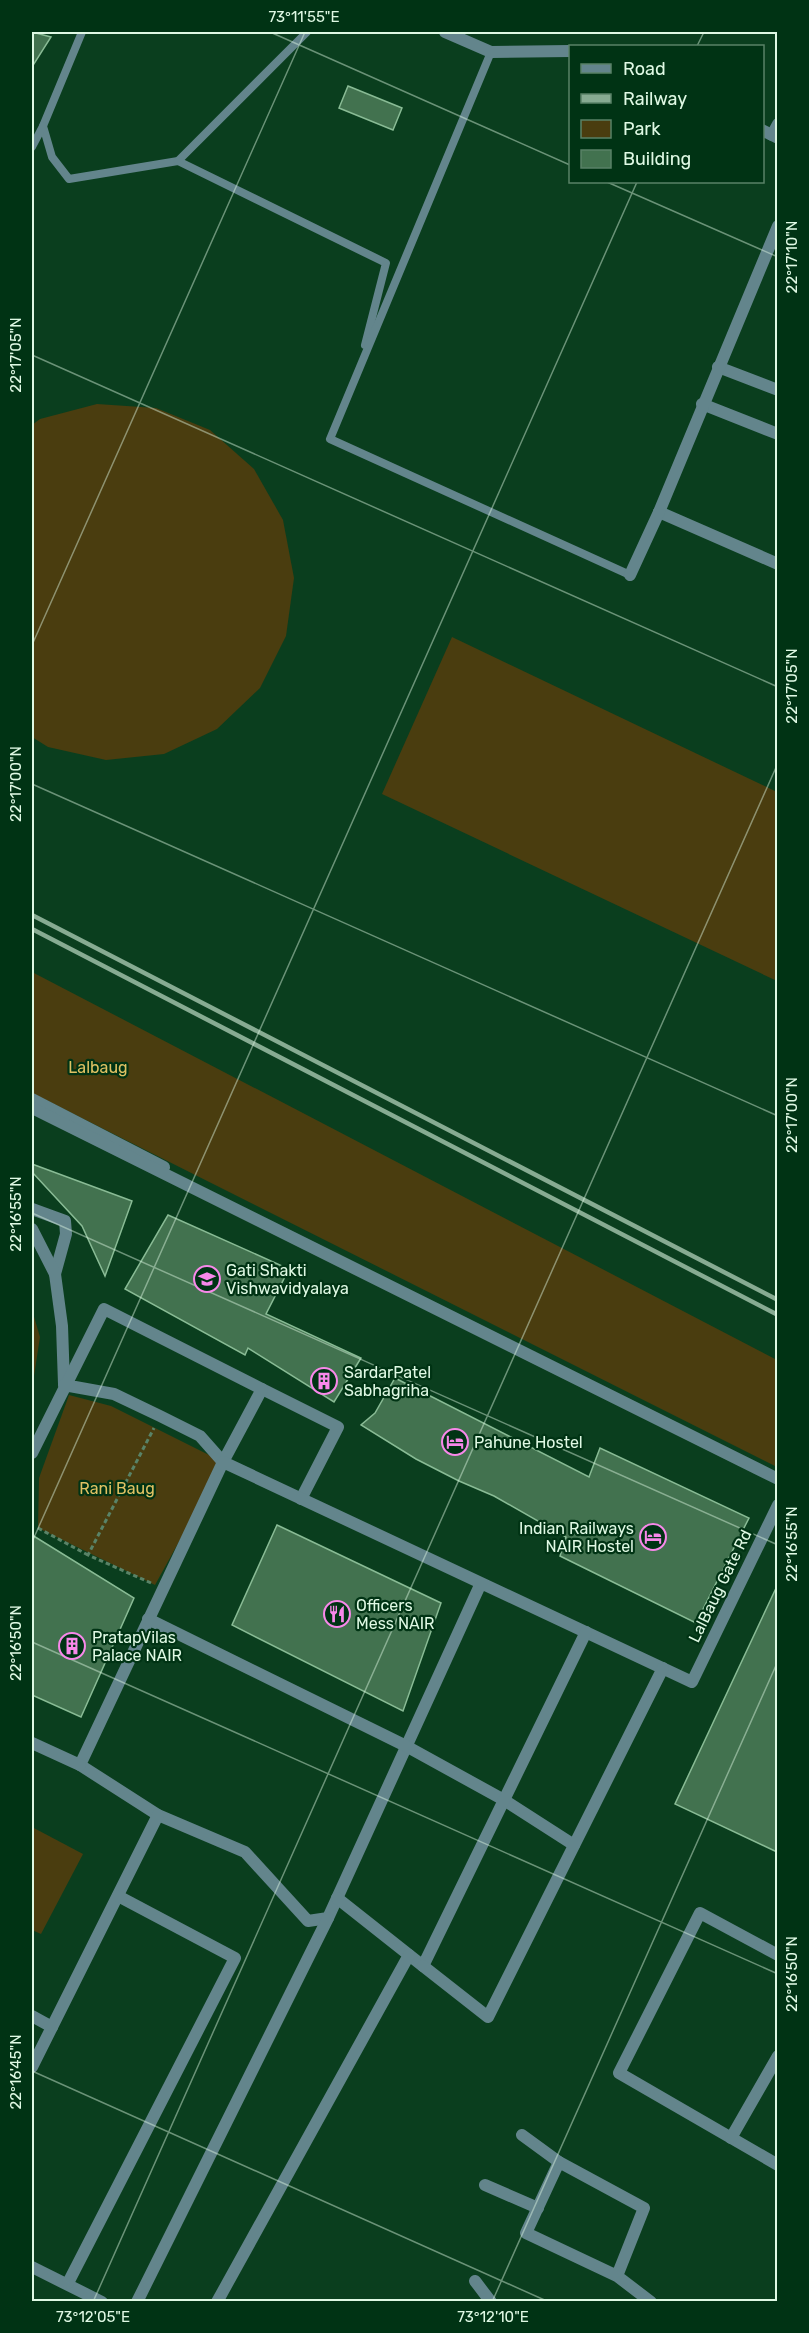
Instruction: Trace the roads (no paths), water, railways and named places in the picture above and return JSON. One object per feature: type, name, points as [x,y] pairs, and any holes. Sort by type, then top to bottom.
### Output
[{"type":"street","points":[[445,32],[491,52],[569,51]]},
{"type":"street","points":[[630,575],[659,513],[777,226]]},
{"type":"street","points":[[718,367],[777,390]]},
{"type":"street","points":[[702,404],[777,434]]},
{"type":"street","points":[[659,513],[777,564]]},
{"type":"street","points":[[32,1099],[165,1168],[187,1186]]},
{"type":"street","points":[[32,1108],[777,1479]]},
{"type":"street","points":[[32,1209],[65,1221],[66,1233],[55,1274]]},
{"type":"street","points":[[32,1228],[55,1274],[62,1326],[64,1385]]},
{"type":"street","points":[[32,1453],[104,1309],[338,1427],[301,1499]]},
{"type":"street","points":[[64,1385],[114,1394],[200,1436],[223,1462],[663,1668],[488,2017],[337,1898]]},
{"type":"street","points":[[80,1765],[223,1462],[262,1389]]},
{"type":"street","name":"LalBaug Gate Rd","points":[[663,1668],[692,1682],[777,1505]]},
{"type":"street","points":[[137,2301],[328,1918],[481,1583]]},
{"type":"street","points":[[148,1619],[406,1746],[504,1800],[574,1845]]},
{"type":"street","points":[[423,1966],[586,1632]]},
{"type":"street","points":[[32,1743],[80,1765],[158,1815],[245,1852],[308,1921],[328,1918]]},
{"type":"street","points":[[32,2067],[158,1815]]},
{"type":"street","points":[[68,2283],[235,1958],[118,1896]]},
{"type":"street","points":[[777,1955],[700,1913],[619,2073],[777,2166]]},
{"type":"street","points":[[217,2301],[409,1955]]},
{"type":"street","points":[[32,2016],[52,2027]]},
{"type":"street","points":[[731,2138],[777,2056]]},
{"type":"street","points":[[522,2135],[559,2162],[644,2208],[617,2276]]},
{"type":"street","points":[[559,2162],[526,2233],[617,2276],[651,2301]]},
{"type":"street","points":[[485,2185],[538,2208]]},
{"type":"street","points":[[32,2267],[102,2301]]},
{"type":"street","points":[[475,2281],[491,2301]]},
{"type":"lane","points":[[32,147],[82,32]]},
{"type":"lane","points":[[178,161],[307,32]]},
{"type":"lane","points":[[491,52],[330,440],[630,575]]},
{"type":"lane","points":[[43,126],[52,157],[69,179],[178,161],[386,262],[359,371]]},
{"type":"railway","points":[[32,915],[778,1300]]},
{"type":"railway","points":[[32,929],[778,1315]]},
{"type":"place","name":"Gati Shakti Vishwavidyalaya","points":[[207,1279]]},
{"type":"place","name":"SardarPatel Sabhagriha","points":[[324,1381]]},
{"type":"place","name":"Pahune Hostel","points":[[455,1442]]},
{"type":"place","name":"Indian Railways NAIR Hostel","points":[[653,1537]]},
{"type":"place","name":"Officers Mess NAIR","points":[[337,1614]]},
{"type":"place","name":"PratapVilas Palace NAIR","points":[[72,1646]]},
{"type":"park label","name":"Lalbaug","points":[[98,1067]]},
{"type":"park label","name":"Rani Baug","points":[[117,1488]]}]
